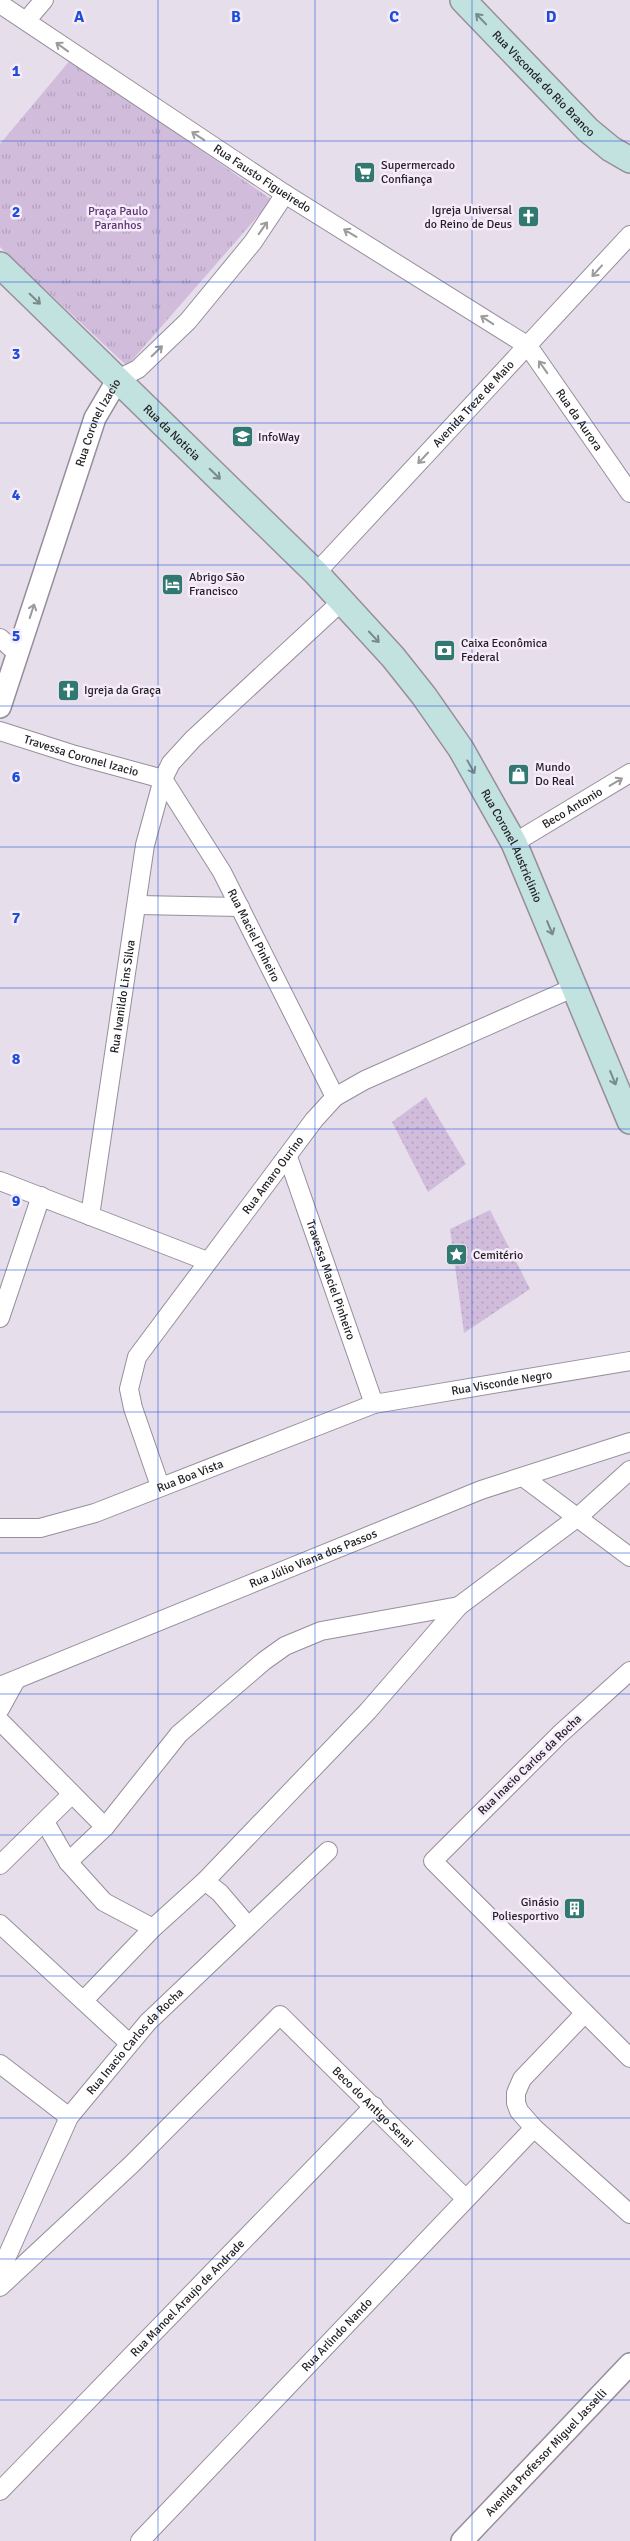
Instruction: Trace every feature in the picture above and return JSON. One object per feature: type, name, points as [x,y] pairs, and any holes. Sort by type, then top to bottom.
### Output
[{"type":"main road","name":"Rua Visconde do Rio Branco","points":[[462,0],[588,130],[610,149],[630,160]]},
{"type":"main road","name":"Rua da Noticia","points":[[0,265],[316,573],[341,602]]},
{"type":"main road","name":"Rua Coronel Austriclinio","points":[[341,602],[393,657],[424,696],[461,749],[514,843],[630,1121]]},
{"type":"street","points":[[26,21],[44,0]]},
{"type":"street","name":"Rua Fausto Figueiredo","points":[[0,4],[285,194],[528,346]]},
{"type":"street","name":"Rua Coronel Izacio","points":[[0,707],[95,418],[118,379],[138,369],[188,321],[253,242],[285,194]]},
{"type":"street","name":"Avenida Treze de Maio","points":[[316,573],[630,235]]},
{"type":"street","name":"Rua da Aurora","points":[[528,346],[630,493]]},
{"type":"street","name":"Rua Ivanildo Lins Silva","points":[[90,1216],[138,905],[145,845],[163,779],[172,763],[193,739],[341,602]]},
{"type":"street","points":[[0,638],[18,654]]},
{"type":"street","name":"Travessa Coronel Izacio","points":[[0,731],[75,755],[163,779]]},
{"type":"street","name":"Beco Antonio","points":[[514,843],[630,773]]},
{"type":"street","name":"Rua Maciel Pinheiro","points":[[163,779],[210,849],[334,1097]]},
{"type":"street","points":[[138,905],[240,907]]},
{"type":"street","name":"Rua Amaro Ourino","points":[[160,1486],[133,1408],[129,1389],[137,1357],[314,1120],[334,1097],[364,1080],[575,987]]},
{"type":"street","name":"Travessa Maciel Pinheiro","points":[[288,1156],[374,1404]]},
{"type":"street","points":[[0,1181],[207,1261]]},
{"type":"street","points":[[0,1318],[42,1196]]},
{"type":"street","name":"Rua Visconde Negro","points":[[374,1404],[630,1361]]},
{"type":"street","name":"Rua Boa Vista","points":[[0,1528],[40,1528],[65,1523],[374,1404]]},
{"type":"street","name":"Rua Júlio Viana dos Passos","points":[[8,1683],[481,1490],[630,1442]]},
{"type":"street","points":[[84,2000],[154,1928],[205,1881],[368,1711],[459,1606],[578,1517],[630,1470]]},
{"type":"street","points":[[524,1477],[630,1557]]},
{"type":"street","points":[[68,1862],[105,1827],[179,1734],[264,1661],[286,1646],[321,1631],[459,1606]]},
{"type":"street","name":"Rua Inacio Carlos da Rocha","points":[[586,2013],[433,1861],[553,1741],[630,1671]]},
{"type":"street","points":[[0,1709],[8,1683]]},
{"type":"street","points":[[0,1721],[105,1827]]},
{"type":"street","points":[[0,1866],[72,1794]]},
{"type":"street","points":[[45,1822],[68,1862],[104,1902],[154,1928]]},
{"type":"street","name":"Rua Inacio Carlos da Rocha","points":[[0,2272],[70,2117],[129,2043],[159,2010],[328,1852]]},
{"type":"street","points":[[205,1881],[220,1893],[248,1926]]},
{"type":"street","points":[[0,1924],[129,2043]]},
{"type":"street","points":[[630,2058],[586,2013],[522,2078],[516,2092],[516,2103],[519,2111],[534,2128],[630,2214]]},
{"type":"street","name":"Beco do Antigo Senai","points":[[0,2287],[132,2164],[280,2015],[466,2199]]},
{"type":"street","points":[[0,2064],[70,2117]]},
{"type":"street","name":"Rua Manoel Araujo de Andrade","points":[[0,2491],[374,2106]]},
{"type":"street","name":"Rua Arlindo Nando","points":[[140,2541],[534,2128]]},
{"type":"street","name":"Avenida Professor Miguel Jasselli","points":[[462,2541],[630,2364]]},
{"type":"green space","name":"Praça Paulo Paranhos","points":[[71,59],[272,200],[127,366],[0,247],[0,144]]},
{"type":"green space","points":[[426,1097],[466,1164],[428,1192],[392,1122]]},
{"type":"green space","points":[[490,1210],[530,1289],[464,1333],[450,1229]]},
{"type":"place","name":"Supermercado Confiança","points":[[365,172]]},
{"type":"place","name":"Igreja Universal do Reino de Deus","points":[[528,217]]},
{"type":"place","name":"InfoWay","points":[[242,437]]},
{"type":"place","name":"Abrigo São Francisco","points":[[173,584]]},
{"type":"place","name":"Caixa Econômica Federal","points":[[445,650]]},
{"type":"place","name":"Igreja da Graça","points":[[68,690]]},
{"type":"place","name":"Mundo Do Real","points":[[519,774]]},
{"type":"place","name":"Cemitério","points":[[457,1255]]},
{"type":"place","name":"Ginásio Poliesportivo","points":[[575,1909]]}]
